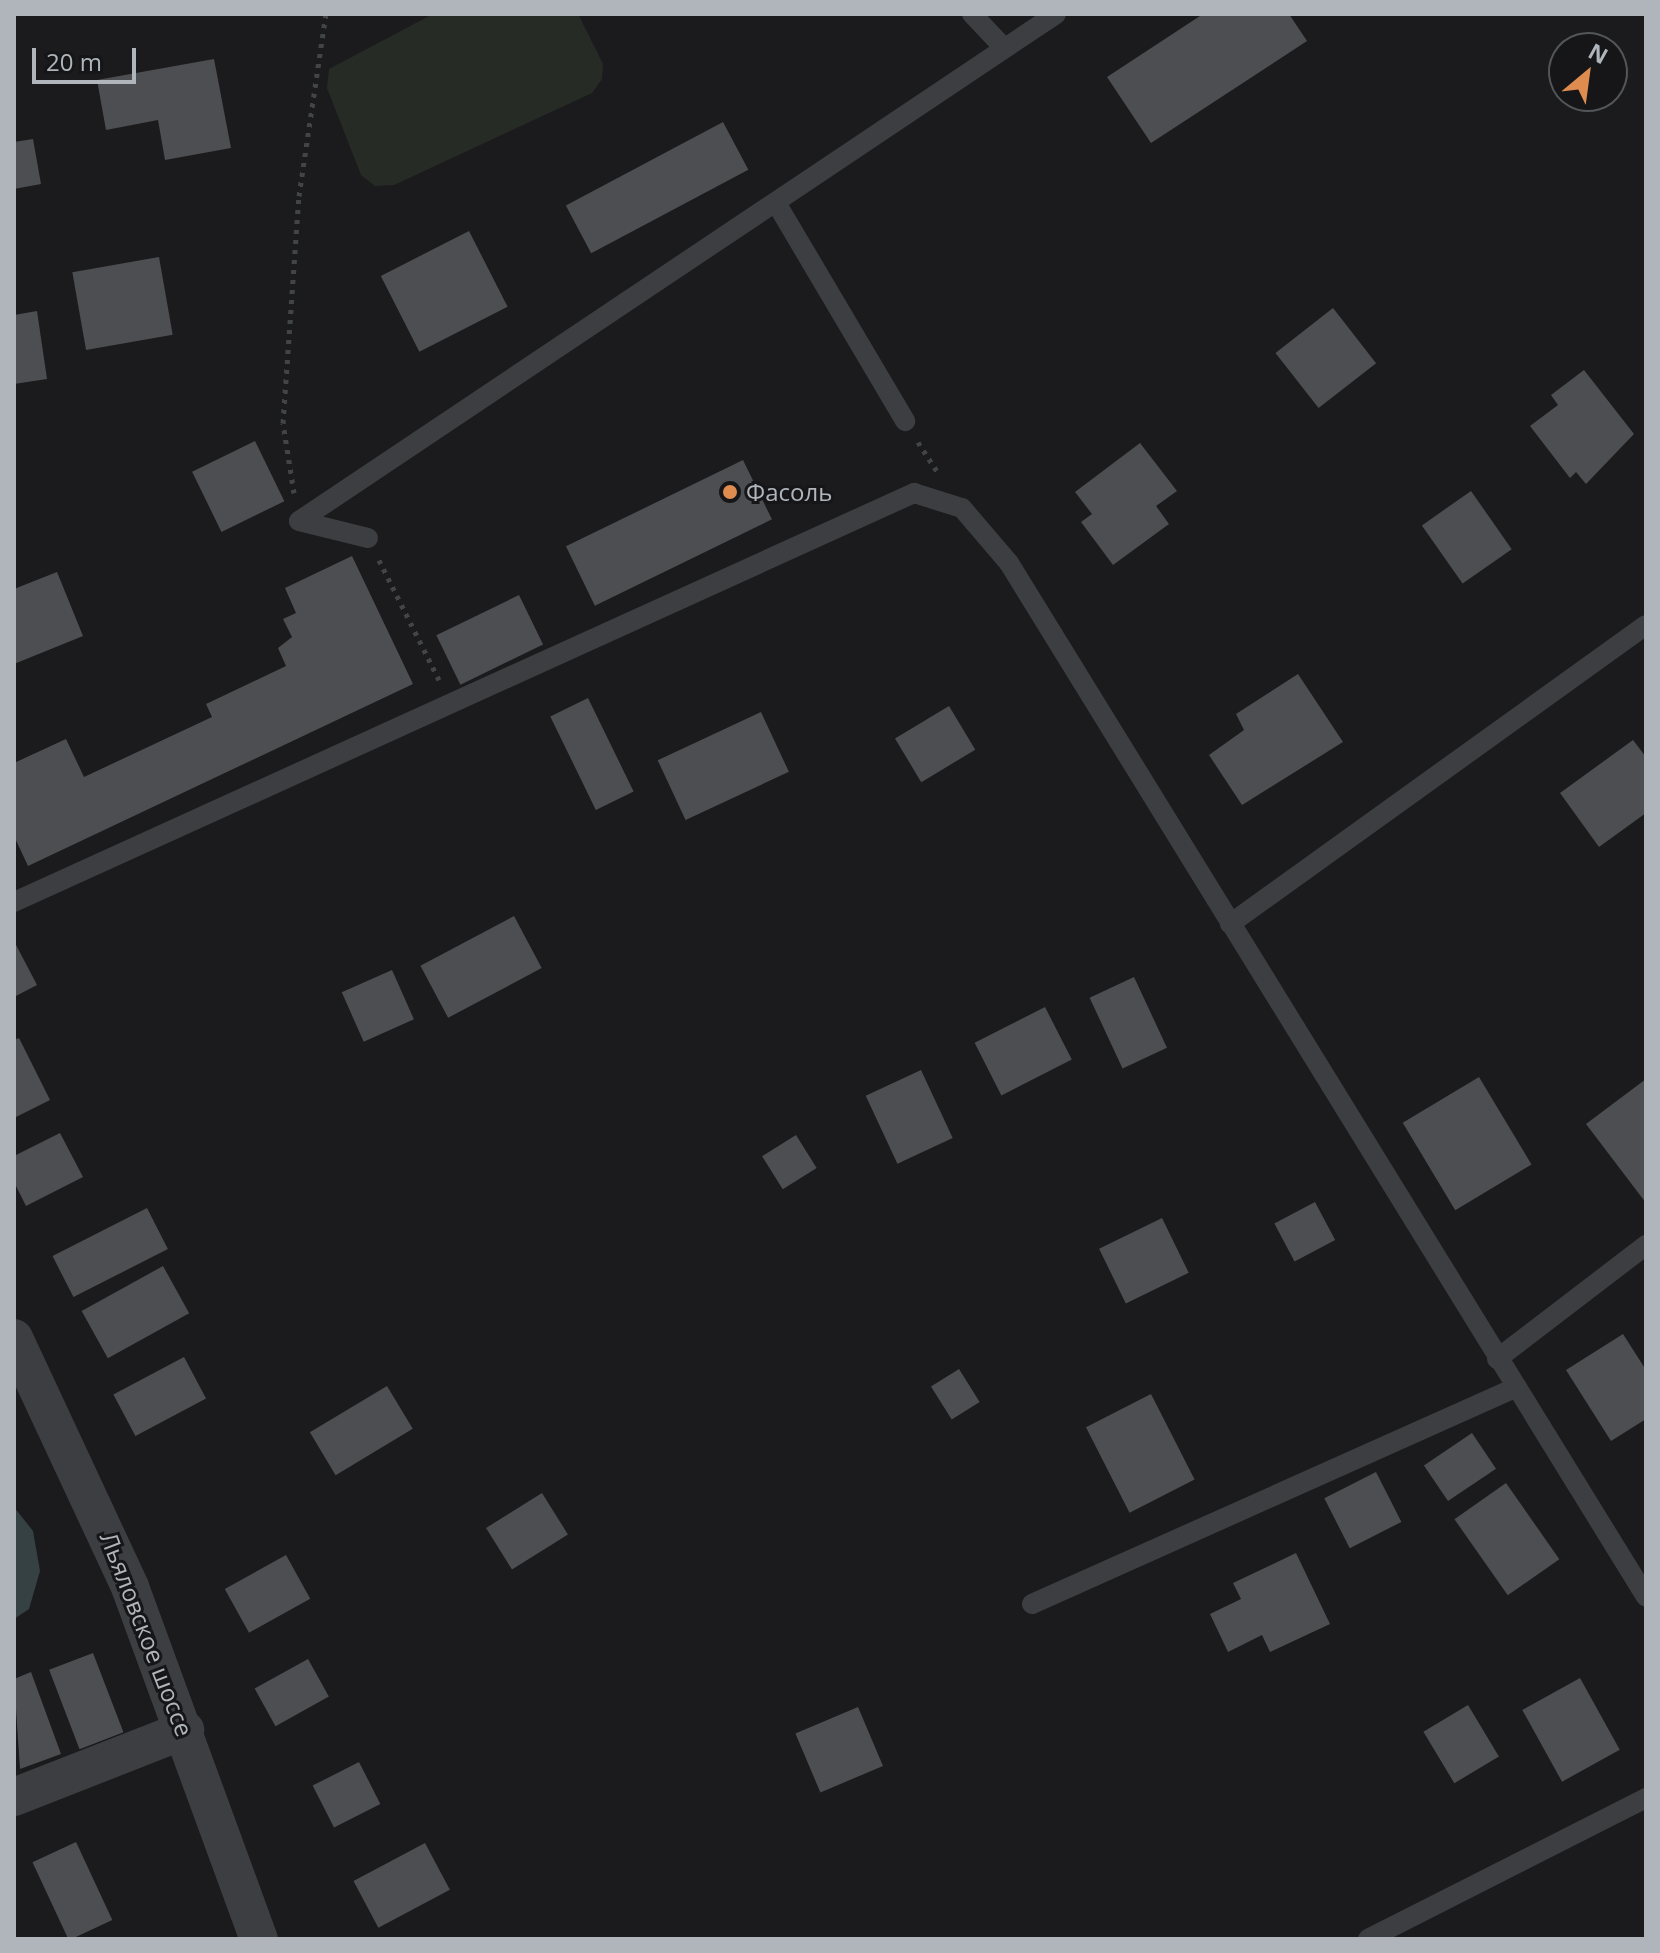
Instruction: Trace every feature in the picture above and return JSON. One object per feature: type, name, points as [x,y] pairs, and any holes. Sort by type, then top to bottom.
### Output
[{"type":"street","name":"Льяловское шоссе","points":[[14,1338],[26,1378],[85,1476],[185,1730],[259,1939]]},
{"type":"street","points":[[14,1797],[185,1730]]},
{"type":"lane","points":[[972,14],[1004,48]]},
{"type":"lane","points":[[299,521],[778,206],[1056,14]]},
{"type":"lane","points":[[778,206],[905,421]]},
{"type":"lane","points":[[14,902],[914,493],[962,508],[1009,563],[1646,1597]]},
{"type":"lane","points":[[299,521],[368,538]]},
{"type":"lane","points":[[1230,924],[1646,625]]},
{"type":"lane","points":[[1497,1359],[1646,1245]]},
{"type":"lane","points":[[1032,1604],[1517,1387]]},
{"type":"lane","points":[[1368,1939],[1646,1798]]},
{"type":"path","points":[[299,521],[283,423],[299,196],[326,14]]},
{"type":"path","points":[[905,421],[962,508]]},
{"type":"path","points":[[368,538],[451,703]]},
{"type":"shaded area","points":[[433,14],[578,14],[603,64],[602,79],[592,93],[394,185],[375,186],[361,175],[327,88],[329,69]]},
{"type":"shaded area","points":[[14,1507],[33,1531],[40,1571],[29,1609],[14,1619]]},
{"type":"building","points":[[1203,14],[1289,14],[1307,41],[1151,143],[1107,77]]},
{"type":"building","points":[[214,59],[231,148],[165,160],[158,120],[106,130],[97,80]]},
{"type":"building","points":[[723,122],[748,170],[591,253],[566,206]]},
{"type":"building","points":[[33,139],[41,184],[14,189],[14,142]]},
{"type":"building","points":[[469,231],[508,307],[419,352],[381,276]]},
{"type":"building","points":[[159,257],[173,335],[86,350],[72,272]]},
{"type":"building","points":[[1333,308],[1376,363],[1319,408],[1275,353]]},
{"type":"building","points":[[37,311],[47,379],[14,384],[14,315]]},
{"type":"building","points":[[1584,370],[1634,434],[1586,484],[1576,472],[1570,478],[1530,426],[1558,405],[1551,395]]},
{"type":"building","points":[[255,441],[284,501],[221,532],[192,472]]},
{"type":"building","points":[[1140,443],[1177,491],[1156,506],[1169,524],[1113,565],[1081,522],[1092,514],[1075,492]]},
{"type":"building","points":[[743,460],[772,519],[595,606],[566,546]]},
{"type":"building","points":[[1471,491],[1512,549],[1463,584],[1422,525]]},
{"type":"building","points":[[352,556],[413,684],[28,866],[14,836],[14,763],[66,739],[84,777],[212,717],[206,704],[286,666],[278,648],[292,637],[283,619],[296,613],[285,588]]},
{"type":"building","points":[[57,572],[83,636],[14,664],[14,589]]},
{"type":"building","points":[[519,595],[543,644],[460,685],[436,635]]},
{"type":"building","points":[[1298,674],[1343,742],[1242,805],[1209,755],[1244,730],[1236,714]]},
{"type":"building","points":[[588,698],[634,791],[596,810],[550,716]]},
{"type":"building","points":[[949,706],[975,750],[921,782],[895,738]]},
{"type":"building","points":[[761,712],[789,772],[686,820],[658,760]]},
{"type":"building","points":[[1633,740],[1646,757],[1646,813],[1599,847],[1560,793]]},
{"type":"building","points":[[514,916],[542,968],[448,1018],[420,966]]},
{"type":"building","points":[[14,941],[37,985],[14,997]]},
{"type":"building","points":[[392,970],[414,1019],[364,1042],[342,992]]},
{"type":"building","points":[[1134,977],[1167,1048],[1123,1068],[1090,998]]},
{"type":"building","points":[[1045,1007],[1072,1060],[1001,1095],[975,1043]]},
{"type":"building","points":[[19,1038],[50,1100],[14,1118],[14,1040]]},
{"type":"building","points":[[921,1070],[953,1138],[897,1164],[866,1096]]},
{"type":"building","points":[[1479,1077],[1532,1164],[1455,1210],[1403,1123]]},
{"type":"building","points":[[1646,1079],[1646,1203],[1586,1124]]},
{"type":"building","points":[[60,1133],[83,1177],[26,1206],[14,1182],[14,1156]]},
{"type":"building","points":[[796,1135],[817,1168],[783,1189],[762,1156]]},
{"type":"building","points":[[1315,1202],[1335,1240],[1295,1262],[1274,1224]]},
{"type":"building","points":[[147,1208],[168,1249],[73,1297],[53,1256]]},
{"type":"building","points":[[1162,1218],[1189,1273],[1126,1304],[1099,1249]]},
{"type":"building","points":[[163,1266],[189,1313],[108,1358],[82,1311]]},
{"type":"building","points":[[1623,1334],[1646,1370],[1646,1419],[1611,1441],[1566,1370]]},
{"type":"building","points":[[184,1357],[206,1398],[135,1436],[113,1395]]},
{"type":"building","points":[[959,1369],[980,1402],[952,1420],[931,1386]]},
{"type":"building","points":[[387,1386],[413,1429],[336,1475],[310,1432]]},
{"type":"building","points":[[1151,1394],[1195,1480],[1130,1513],[1086,1427]]},
{"type":"building","points":[[1472,1433],[1496,1469],[1448,1501],[1424,1465]]},
{"type":"building","points":[[1376,1472],[1401,1522],[1350,1548],[1324,1498]]},
{"type":"building","points":[[1506,1483],[1559,1559],[1508,1595],[1454,1519]]},
{"type":"building","points":[[542,1493],[568,1535],[512,1570],[486,1528]]},
{"type":"building","points":[[1296,1553],[1330,1624],[1270,1652],[1262,1635],[1228,1652],[1210,1614],[1241,1599],[1233,1583]]},
{"type":"building","points":[[286,1555],[310,1599],[249,1633],[225,1589]]},
{"type":"building","points":[[93,1653],[123,1732],[80,1749],[49,1670]]},
{"type":"building","points":[[308,1659],[329,1697],[275,1726],[255,1689]]},
{"type":"building","points":[[31,1672],[61,1754],[20,1769],[14,1679]]},
{"type":"building","points":[[1580,1678],[1620,1750],[1562,1782],[1522,1710]]},
{"type":"building","points":[[1468,1705],[1499,1756],[1454,1783],[1423,1732]]},
{"type":"building","points":[[858,1707],[883,1766],[820,1792],[795,1734]]},
{"type":"building","points":[[359,1762],[380,1804],[334,1827],[313,1786]]},
{"type":"building","points":[[76,1842],[112,1920],[68,1939],[32,1862]]},
{"type":"building","points":[[425,1843],[450,1890],[378,1928],[353,1881]]},
{"type":"place","name":"Фасоль","points":[[730,492]]}]
